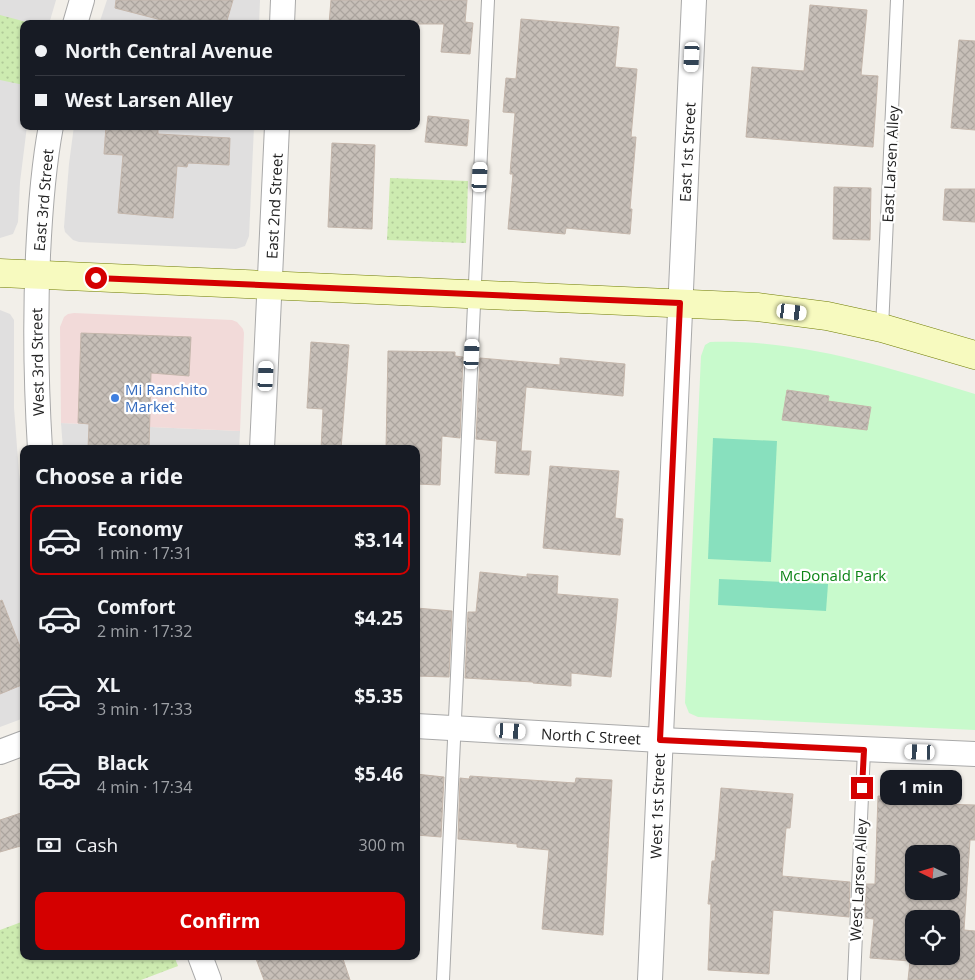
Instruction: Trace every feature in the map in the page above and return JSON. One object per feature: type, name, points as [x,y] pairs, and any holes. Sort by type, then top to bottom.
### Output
[{"type":"street","points":[[76,20],[82,0]]},
{"type":"street","points":[[282,20],[283,0]]},
{"type":"street","name":"East 1st Street","points":[[680,303],[694,0]]},
{"type":"street","name":"East 3rd Street","points":[[37,275],[43,186],[50,130]]},
{"type":"street","name":"East 2nd Street","points":[[262,445],[278,130]]},
{"type":"street","points":[[0,273],[757,308],[827,316],[882,328],[975,355]]},
{"type":"street","name":"West 3rd Street","points":[[37,275],[36,357],[40,445]]},
{"type":"street","name":"West 1st Street","points":[[650,980],[680,303]]},
{"type":"street","name":"North C Street","points":[[420,726],[660,740],[975,754]]},
{"type":"street","points":[[0,752],[20,745]]},
{"type":"street","points":[[202,960],[209,980]]},
{"type":"lane","points":[[443,980],[488,0]]},
{"type":"lane","name":"East Larsen Alley","points":[[882,328],[897,0]]},
{"type":"lane","name":"West Larsen Alley","points":[[854,980],[864,750]]},
{"type":"shaded area","points":[[0,0],[56,0],[50,20],[20,20],[20,130],[26,130],[20,182],[18,222],[13,234],[0,238]]},
{"type":"shaded area","points":[[107,0],[260,0],[259,20],[100,20]]},
{"type":"shaded area","points":[[73,130],[254,130],[249,236],[245,246],[236,249],[79,242],[73,240],[65,232],[64,227]]},
{"type":"shaded area","points":[[0,310],[10,314],[14,320],[14,408],[20,479],[20,720],[0,727]]},
{"type":"shaded area","points":[[74,313],[232,320],[237,322],[244,333],[240,431],[61,423],[60,327],[64,317]]},
{"type":"shaded area","points":[[61,423],[240,431],[239,445],[63,445]]},
{"type":"green space","points":[[0,15],[20,20],[20,84],[0,80]]},
{"type":"green space","points":[[390,178],[468,181],[466,243],[387,240]]},
{"type":"green space","name":"McDonald Park","points":[[710,342],[744,342],[812,350],[878,365],[975,394],[975,730],[698,717],[689,713],[685,703],[701,356],[705,345]]},
{"type":"green space","points":[[713,438],[777,441],[771,562],[708,559]]},
{"type":"green space","points":[[719,579],[828,584],[826,611],[718,605]]},
{"type":"green space","points":[[20,922],[20,960],[176,960],[178,966],[141,980],[0,980],[0,930]]},
{"type":"building","points":[[116,0],[233,0],[227,20],[162,20],[115,8]]},
{"type":"building","points":[[331,0],[467,0],[465,22],[473,23],[470,54],[441,52],[444,24],[420,24],[420,20],[329,20]]},
{"type":"building","points":[[810,5],[867,10],[861,75],[878,76],[873,147],[746,137],[752,67],[804,71]]},
{"type":"building","points":[[521,19],[619,27],[615,67],[637,69],[631,137],[636,137],[630,209],[632,209],[630,234],[566,228],[565,234],[508,229],[513,174],[510,174],[515,113],[503,112],[506,78],[516,79]]},
{"type":"building","points":[[959,40],[975,41],[975,130],[951,128]]},
{"type":"building","points":[[428,116],[469,120],[467,146],[425,142]]},
{"type":"building","points":[[106,130],[158,130],[158,134],[230,138],[229,165],[188,163],[187,167],[177,166],[173,218],[118,213],[123,155],[104,154]]},
{"type":"building","points":[[332,143],[375,145],[372,229],[328,227]]},
{"type":"building","points":[[834,187],[871,188],[870,240],[833,239]]},
{"type":"building","points":[[945,189],[975,189],[975,222],[943,220]]},
{"type":"building","name":"Mi Ranchito Market","points":[[81,333],[191,337],[189,376],[151,373],[149,445],[88,445],[89,424],[78,423]]},
{"type":"building","points":[[311,342],[349,345],[341,445],[321,445],[323,409],[307,408]]},
{"type":"building","points":[[388,351],[455,352],[455,356],[463,357],[460,438],[442,436],[440,485],[420,484],[420,445],[386,445]]},
{"type":"building","points":[[480,358],[560,365],[560,358],[625,364],[623,396],[526,387],[521,451],[531,451],[529,475],[495,473],[497,441],[476,439]]},
{"type":"building","points":[[787,390],[829,396],[828,401],[871,407],[867,430],[782,420]]},
{"type":"building","points":[[550,466],[619,471],[615,518],[623,519],[620,555],[543,548]]},
{"type":"building","points":[[480,572],[527,577],[527,574],[558,576],[557,594],[618,599],[611,677],[571,673],[571,686],[465,678],[468,612],[476,612]]},
{"type":"building","points":[[2,600],[20,647],[20,686],[0,694],[0,601]]},
{"type":"building","points":[[420,608],[452,611],[449,677],[420,676]]},
{"type":"building","points":[[420,774],[444,777],[441,837],[420,835]]},
{"type":"building","points":[[470,776],[575,783],[576,778],[612,780],[603,935],[542,929],[549,850],[517,847],[517,844],[458,839],[460,778],[469,779]]},
{"type":"building","points":[[721,788],[793,794],[790,828],[786,828],[782,876],[850,882],[849,917],[773,910],[769,974],[708,970],[711,904],[708,904],[712,861],[715,861]]},
{"type":"building","points":[[878,796],[914,798],[914,803],[975,805],[975,840],[970,840],[964,930],[975,931],[975,980],[908,980],[910,965],[960,965],[960,910],[905,910],[905,961],[870,958],[874,919],[865,918],[866,884],[875,884]]},
{"type":"building","points":[[20,813],[20,846],[0,852],[0,820]]},
{"type":"building","points":[[256,960],[343,960],[350,980],[264,980]]},
{"type":"place","name":"Mi Ranchito Market","points":[[115,398]]},
{"type":"route","points":[[96,278],[680,303],[660,740],[864,750],[862,788]]}]
